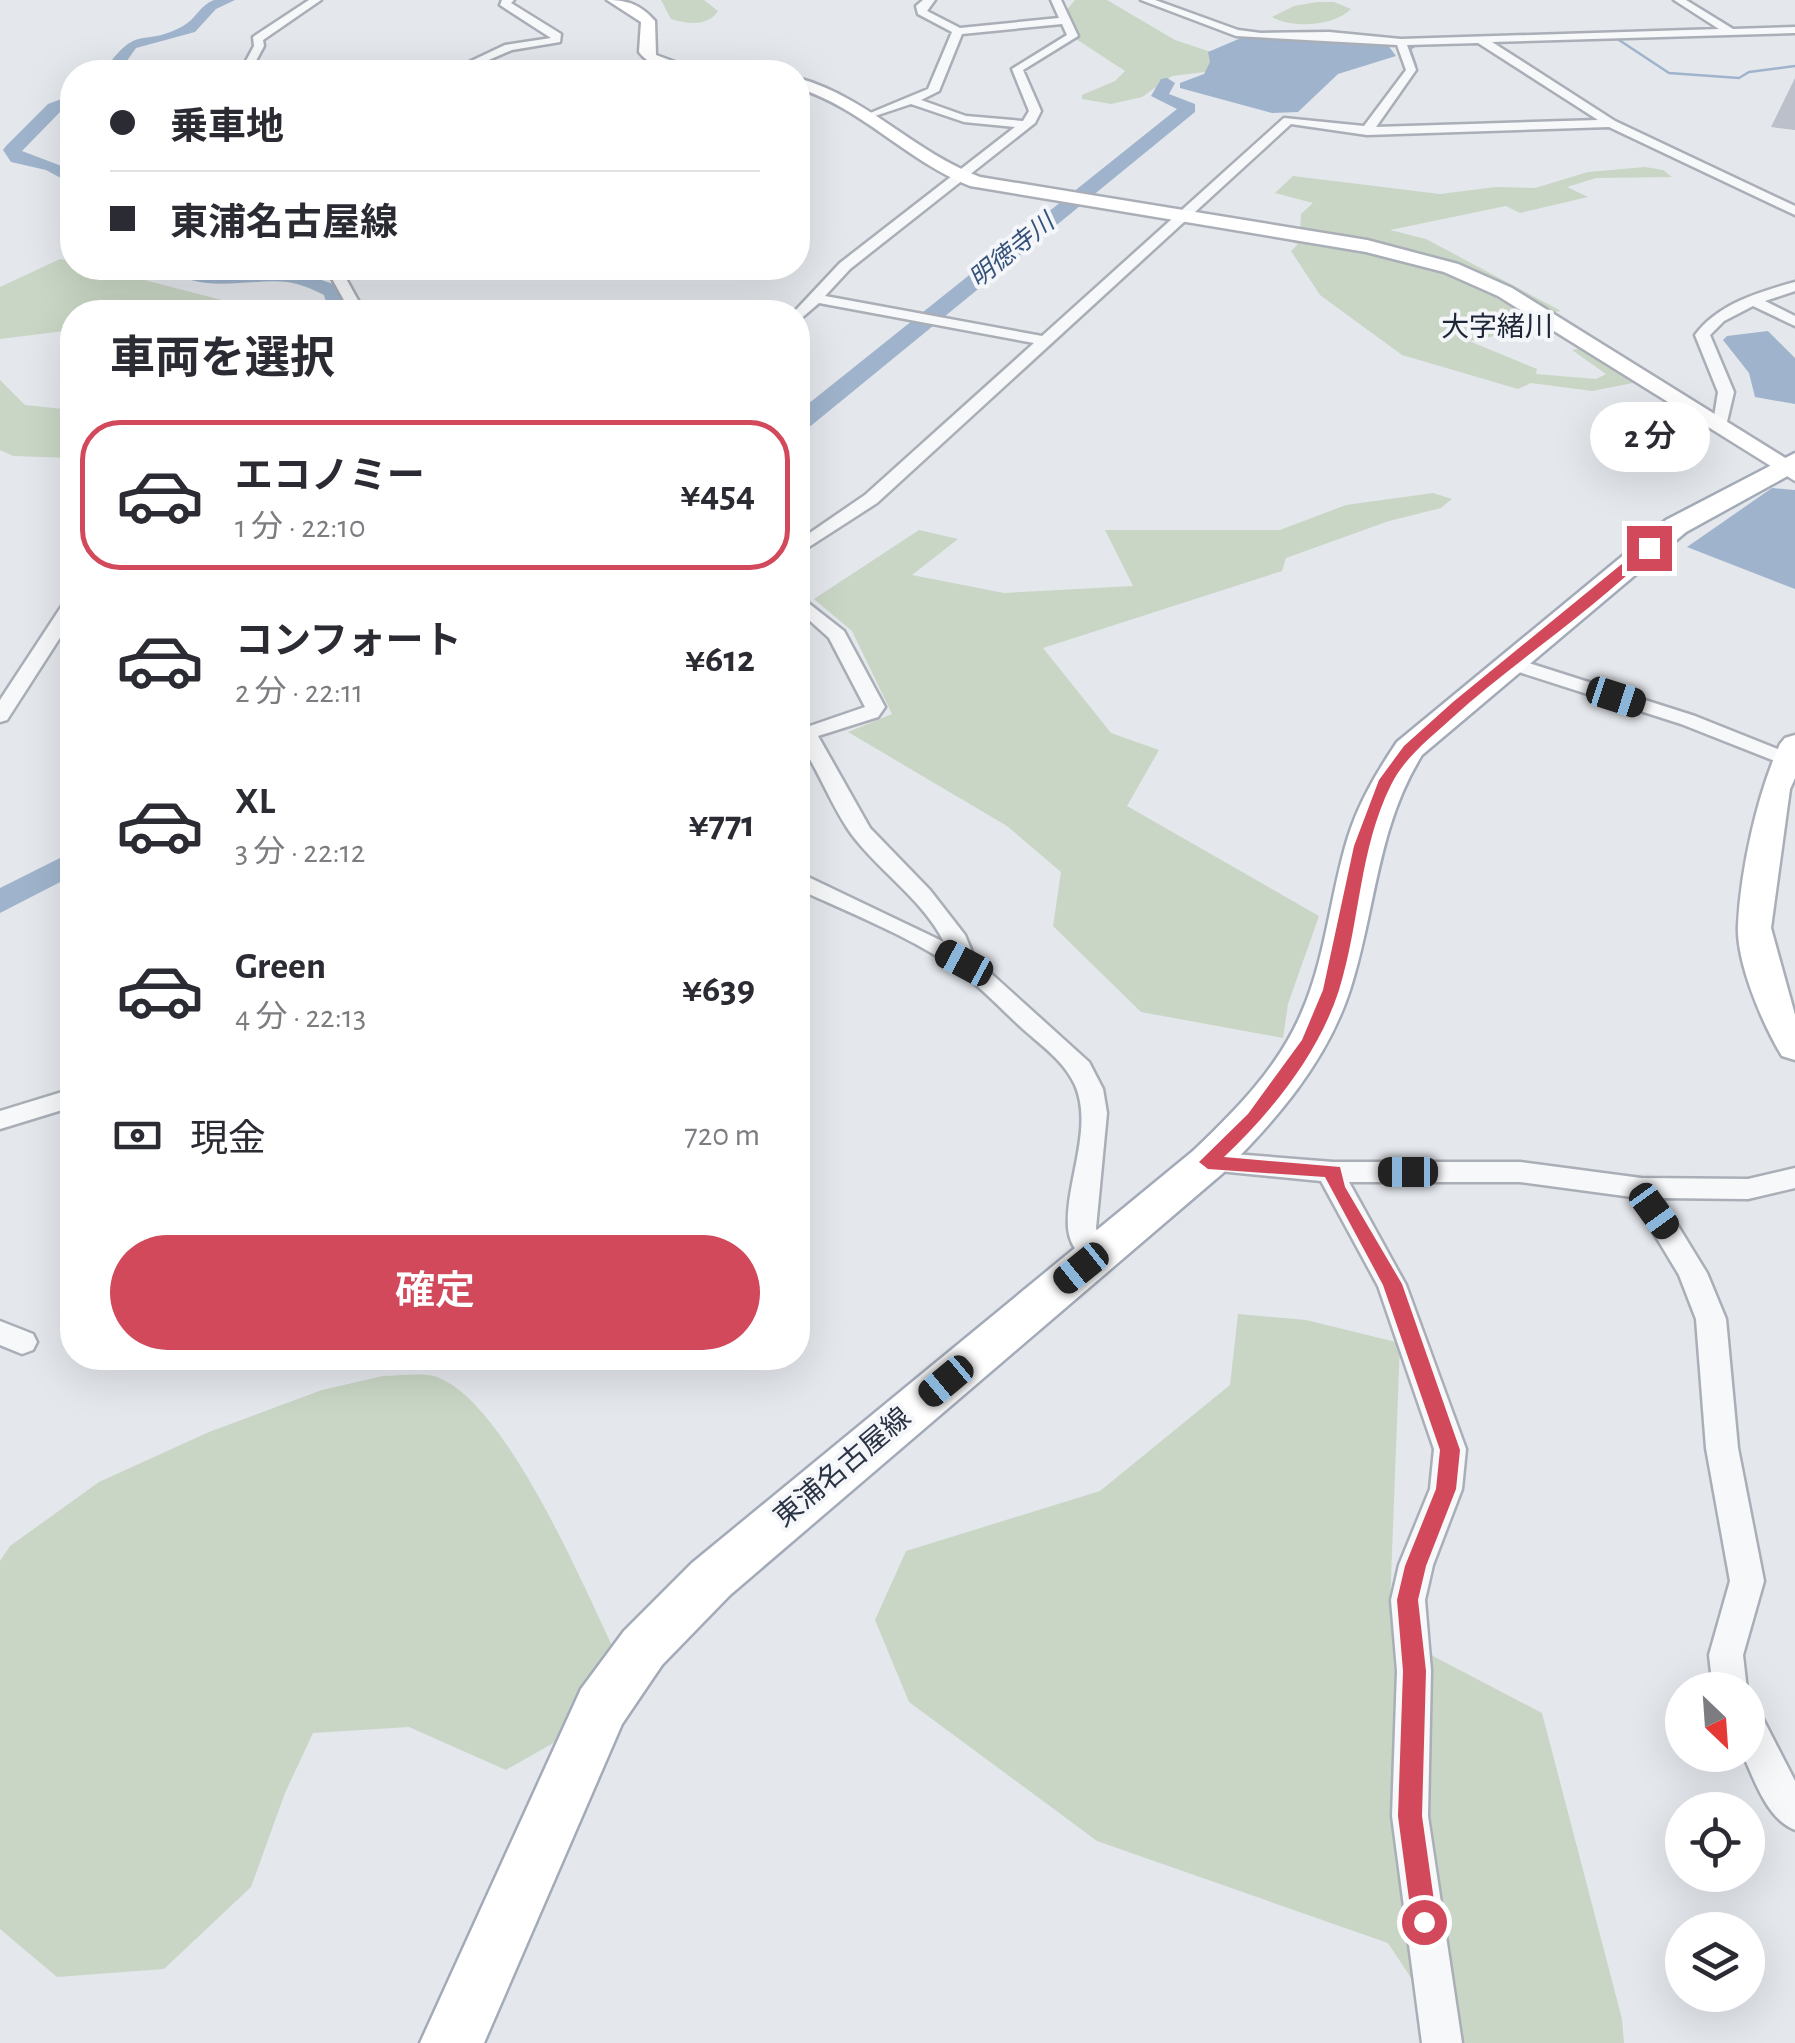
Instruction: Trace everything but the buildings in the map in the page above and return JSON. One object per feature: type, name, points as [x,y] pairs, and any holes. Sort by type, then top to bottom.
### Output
[{"type":"main road","name":"東浦名古屋線","points":[[452,2043],[600,1708],[643,1648],[711,1579],[1208,1162],[1254,1118],[1310,1041],[1331,990],[1362,846],[1384,783],[1409,749],[1676,526],[1791,467]]},
{"type":"street","points":[[293,0],[315,1]]},
{"type":"street","points":[[480,60],[508,48],[556,40],[557,36],[504,2],[509,0]]},
{"type":"street","points":[[614,0],[636,10],[648,21],[646,52],[657,60]]},
{"type":"street","points":[[930,0],[921,6],[922,12],[958,31],[1068,20]]},
{"type":"street","points":[[810,303],[845,266],[1027,125],[1035,111],[1017,68],[1021,62],[1074,33],[1056,0]]},
{"type":"street","points":[[1146,0],[1241,34],[1329,35],[1401,42],[1795,30]]},
{"type":"street","points":[[1678,0],[1730,32]]},
{"type":"street","points":[[251,60],[259,46],[257,39],[315,1]]},
{"type":"street","points":[[866,118],[932,91],[958,31]]},
{"type":"street","points":[[1481,40],[1611,123],[1795,211]]},
{"type":"street","points":[[1367,131],[1411,70],[1401,42]]},
{"type":"street","points":[[810,87],[832,94],[934,166],[959,177],[1398,252],[1481,279],[1791,467]]},
{"type":"street","points":[[910,100],[964,119],[1027,125]]},
{"type":"street","points":[[810,541],[871,499],[1288,120],[1367,131],[1611,123]]},
{"type":"street","points":[[1718,426],[1726,392],[1702,335],[1719,318],[1795,286]]},
{"type":"street","points":[[814,298],[1046,340]]},
{"type":"street","points":[[1756,302],[1795,322]]},
{"type":"street","points":[[810,611],[837,636],[875,707],[871,713],[810,731]]},
{"type":"street","points":[[0,716],[60,624]]},
{"type":"street","points":[[1510,663],[1792,755],[1776,789],[1754,928],[1772,1006],[1795,1048]]},
{"type":"street","points":[[810,743],[826,763],[860,830],[922,895],[953,935],[964,963]]},
{"type":"street","points":[[810,886],[900,927],[964,963],[1060,1046],[1084,1076],[1094,1114],[1082,1228],[1086,1244],[1098,1254]]},
{"type":"street","points":[[0,1120],[60,1102]]},
{"type":"street","points":[[1208,1162],[1333,1172],[1520,1172],[1641,1188],[1748,1189],[1795,1178]]},
{"type":"street","points":[[1333,1172],[1336,1187],[1392,1284],[1450,1450],[1446,1489],[1416,1566],[1408,1600],[1414,1671],[1410,1816],[1442,2043]]},
{"type":"street","points":[[1641,1188],[1684,1257],[1710,1319],[1722,1448],[1747,1581],[1746,1599],[1726,1641],[1725,1672]]},
{"type":"street","points":[[1765,1764],[1795,1812]]},
{"type":"green space","points":[[661,0],[704,0],[718,11],[703,22],[684,22],[671,19]]},
{"type":"green space","points":[[1075,0],[1107,0],[1175,40],[1229,58],[1229,69],[1172,76],[1142,97],[1111,104],[1082,99],[1082,95],[1115,81],[1125,71],[1073,37],[1064,13]]},
{"type":"green space","points":[[1334,2],[1351,9],[1334,19],[1313,24],[1272,17],[1294,6]]},
{"type":"green space","points":[[1645,167],[1663,170],[1672,177],[1596,178],[1567,187],[1588,197],[1520,213],[1506,206],[1390,230],[1426,239],[1561,311],[1493,323],[1505,334],[1469,341],[1537,369],[1536,374],[1596,379],[1606,374],[1572,350],[1584,348],[1638,382],[1592,391],[1531,383],[1518,389],[1402,355],[1320,295],[1291,251],[1298,244],[1246,227],[1300,234],[1301,214],[1313,203],[1275,193],[1293,176],[1440,194],[1496,187],[1535,188],[1588,172]]},
{"type":"green space","points":[[60,259],[60,280],[144,280],[222,300],[60,300],[60,332],[0,339],[0,287]]},
{"type":"green space","points":[[0,380],[25,405],[60,409],[60,458],[13,456],[0,450]]},
{"type":"green space","points":[[1433,493],[1452,499],[1441,508],[1389,521],[1286,558],[1282,571],[1043,648],[1111,733],[1159,750],[1127,806],[1319,916],[1288,1004],[1283,1038],[1141,1012],[1053,926],[1061,872],[1007,826],[848,732],[892,714],[852,631],[814,599],[919,530],[958,539],[912,575],[1004,593],[1133,586],[1105,530],[1280,530],[1346,505]]},
{"type":"green space","points":[[1238,1314],[1306,1320],[1400,1343],[1390,1606],[1412,1645],[1542,1713],[1622,2019],[1624,2043],[1454,2043],[1388,1943],[1097,1841],[909,1702],[875,1620],[906,1551],[1100,1491],[1230,1385]]},
{"type":"green space","points":[[383,1376],[437,1377],[463,1394],[490,1422],[541,1501],[617,1656],[571,1733],[506,1770],[409,1727],[313,1733],[285,1793],[251,1887],[164,1969],[57,1977],[0,1929],[0,1561],[10,1546],[99,1482],[209,1432],[322,1390]]},
{"type":"water","points":[[1241,38],[1347,39],[1387,44],[1396,56],[1338,74],[1298,112],[1272,113],[1180,88],[1180,83],[1204,74],[1210,62],[1208,52]]},
{"type":"water","points":[[1768,331],[1795,358],[1795,404],[1755,397],[1749,373],[1723,340],[1727,336]]},
{"type":"water","points":[[1772,488],[1795,490],[1795,589],[1687,547]]},
{"type":"waterway","points":[[119,60],[130,45],[190,29],[211,6],[228,0]]},
{"type":"waterway","points":[[1616,38],[1669,73],[1739,78],[1749,72],[1795,66]]},
{"type":"waterway","points":[[1412,75],[1416,66],[1410,49],[1416,45]]},
{"type":"waterway","name":"明徳寺川","points":[[810,414],[1189,108],[1159,96],[1167,83]]},
{"type":"waterway","points":[[60,105],[12,150],[17,158],[60,171]]},
{"type":"waterway","points":[[306,280],[334,292],[336,300]]},
{"type":"waterway","name":"明徳寺川","points":[[0,902],[60,869]]},
{"type":"district","name":"大字緒川","points":[[1497,328]]},
{"type":"route","points":[[1424,1922],[1410,1816],[1414,1671],[1408,1600],[1416,1566],[1446,1489],[1450,1450],[1392,1284],[1336,1187],[1333,1172],[1208,1162],[1254,1118],[1310,1041],[1331,990],[1362,846],[1384,783],[1409,749],[1458,705],[1649,548]]}]
